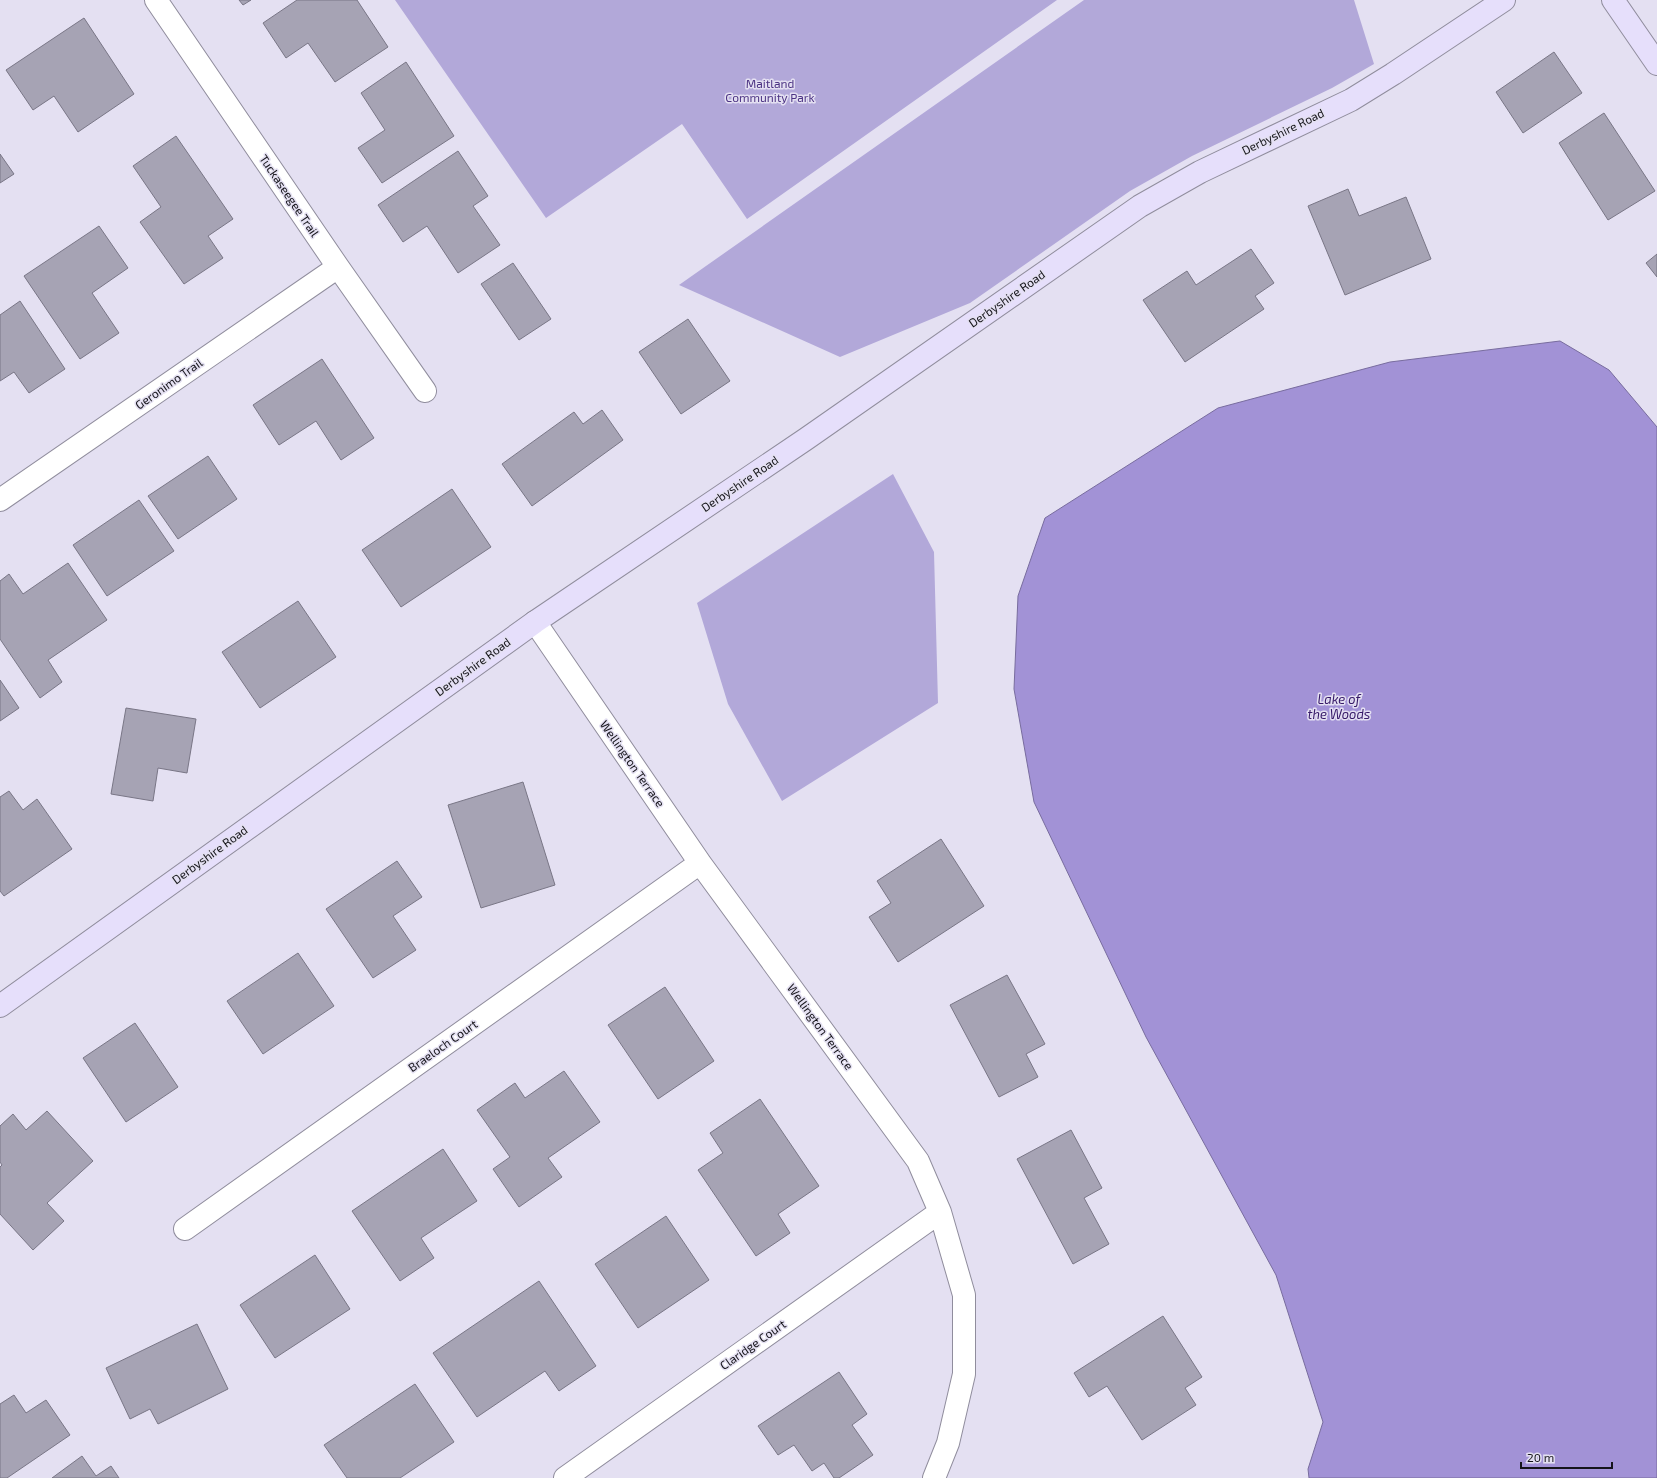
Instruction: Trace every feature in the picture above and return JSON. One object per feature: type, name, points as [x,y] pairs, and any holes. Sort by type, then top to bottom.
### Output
[{"type":"street","name":"Tuckaseegee Trail","points":[[156,0],[338,268],[425,391]]},
{"type":"street","name":"Derbyshire Road","points":[[0,1006],[535,622],[806,439],[1140,206],[1200,172],[1351,100],[1393,74],[1504,0]]},
{"type":"street","points":[[1612,0],[1657,64]]},
{"type":"street","name":"Geronimo Trail","points":[[0,500],[338,268]]},
{"type":"street","name":"Wellington Terrace","points":[[535,622],[700,863],[918,1161],[940,1212],[964,1295],[964,1374],[948,1443],[934,1478]]},
{"type":"street","name":"Braeloch Court","points":[[185,1230],[700,863]]},
{"type":"street","name":"Claridge Court","points":[[565,1478],[940,1212]]},
{"type":"green space","name":"Maitland Community Park","points":[[395,0],[1057,0],[747,219],[682,124],[546,218]]},
{"type":"green space","points":[[1084,0],[1354,0],[1374,64],[1332,88],[1192,156],[1130,191],[970,303],[840,357],[679,285]]},
{"type":"green space","points":[[893,474],[934,552],[938,703],[782,801],[728,704],[697,603]]},
{"type":"water","name":"Lake of the Woods","points":[[1560,341],[1609,370],[1657,427],[1657,1478],[1309,1478],[1308,1469],[1323,1422],[1276,1275],[1146,1037],[1034,802],[1014,689],[1018,596],[1045,518],[1218,408],[1390,362]]},
{"type":"building","points":[[239,0],[251,0],[243,5]]},
{"type":"building","points":[[297,0],[357,0],[388,47],[335,82],[308,43],[286,58],[263,23]]},
{"type":"building","points":[[84,18],[134,94],[78,132],[54,96],[33,110],[6,70]]},
{"type":"building","points":[[1554,52],[1582,93],[1523,133],[1496,92]]},
{"type":"building","points":[[406,62],[454,136],[382,183],[358,148],[385,130],[361,93]]},
{"type":"building","points":[[1604,113],[1655,191],[1608,220],[1559,143]]},
{"type":"building","points":[[176,136],[233,219],[208,236],[223,258],[184,284],[140,222],[161,207],[133,166]]},
{"type":"building","points":[[458,151],[488,196],[473,206],[500,245],[458,273],[427,226],[403,242],[378,205]]},
{"type":"building","points":[[0,154],[14,174],[0,183]]},
{"type":"building","points":[[1348,189],[1359,216],[1406,197],[1431,259],[1345,295],[1308,206]]},
{"type":"building","points":[[99,226],[128,268],[92,293],[119,333],[80,359],[24,276]]},
{"type":"building","points":[[1251,249],[1274,283],[1255,296],[1264,309],[1185,362],[1143,300],[1187,271],[1196,285]]},
{"type":"building","points":[[1657,254],[1657,277],[1646,263]]},
{"type":"building","points":[[513,263],[551,319],[519,340],[481,284]]},
{"type":"building","points":[[20,301],[65,369],[29,393],[14,372],[0,381],[0,315]]},
{"type":"building","points":[[688,319],[730,381],[681,414],[639,352]]},
{"type":"building","points":[[322,359],[374,438],[341,460],[316,421],[279,445],[253,405]]},
{"type":"building","points":[[602,410],[623,440],[532,506],[502,464],[574,412],[583,424]]},
{"type":"building","points":[[208,456],[237,499],[178,539],[148,496]]},
{"type":"building","points":[[452,489],[491,547],[401,607],[362,550]]},
{"type":"building","points":[[139,500],[174,551],[107,596],[73,545]]},
{"type":"building","points":[[68,563],[107,620],[48,660],[62,682],[40,698],[0,639],[0,581],[9,574],[23,594]]},
{"type":"building","points":[[298,601],[336,657],[260,708],[222,652]]},
{"type":"building","points":[[0,680],[19,708],[0,721]]},
{"type":"building","points":[[126,708],[196,719],[187,773],[158,768],[153,801],[111,794]]},
{"type":"building","points":[[523,782],[555,885],[481,908],[448,805]]},
{"type":"building","points":[[9,791],[23,810],[37,799],[72,849],[4,896],[0,891],[0,797]]},
{"type":"building","points":[[941,839],[984,906],[898,962],[869,917],[891,903],[877,881]]},
{"type":"building","points":[[397,861],[422,897],[393,916],[416,950],[373,978],[326,909]]},
{"type":"building","points":[[298,953],[334,1006],[263,1054],[227,1001]]},
{"type":"building","points":[[1007,975],[1045,1044],[1026,1054],[1038,1077],[999,1097],[950,1005]]},
{"type":"building","points":[[665,987],[714,1061],[658,1099],[608,1025]]},
{"type":"building","points":[[135,1023],[178,1087],[126,1122],[83,1058]]},
{"type":"building","points":[[564,1071],[600,1122],[548,1158],[562,1177],[519,1207],[493,1169],[510,1157],[477,1110],[515,1083],[525,1098]]},
{"type":"building","points":[[760,1099],[819,1186],[778,1214],[790,1233],[756,1256],[698,1170],[723,1153],[710,1133]]},
{"type":"building","points":[[47,1111],[93,1161],[47,1203],[64,1221],[33,1250],[0,1214],[0,1167],[2,1165],[0,1162],[0,1126],[13,1114],[26,1130]]},
{"type":"building","points":[[1071,1130],[1102,1188],[1084,1198],[1109,1244],[1073,1264],[1017,1159]]},
{"type":"building","points":[[443,1149],[477,1201],[421,1238],[434,1258],[400,1281],[352,1211]]},
{"type":"building","points":[[666,1216],[709,1280],[638,1328],[595,1264]]},
{"type":"building","points":[[315,1255],[350,1309],[275,1358],[240,1305]]},
{"type":"building","points":[[539,1281],[596,1366],[559,1391],[545,1371],[477,1417],[433,1353]]},
{"type":"building","points":[[1163,1316],[1202,1377],[1185,1388],[1196,1405],[1142,1440],[1107,1386],[1089,1397],[1074,1373]]},
{"type":"building","points":[[197,1324],[228,1389],[158,1424],[150,1409],[130,1419],[106,1368]]},
{"type":"building","points":[[839,1372],[867,1414],[852,1425],[873,1455],[839,1478],[834,1478],[824,1463],[812,1471],[794,1445],[778,1455],[758,1426]]},
{"type":"building","points":[[415,1384],[454,1442],[400,1478],[347,1478],[324,1445]]},
{"type":"building","points":[[14,1395],[26,1413],[46,1400],[70,1435],[7,1478],[0,1478],[0,1404]]},
{"type":"building","points":[[82,1456],[96,1476],[111,1466],[119,1478],[52,1478]]}]
